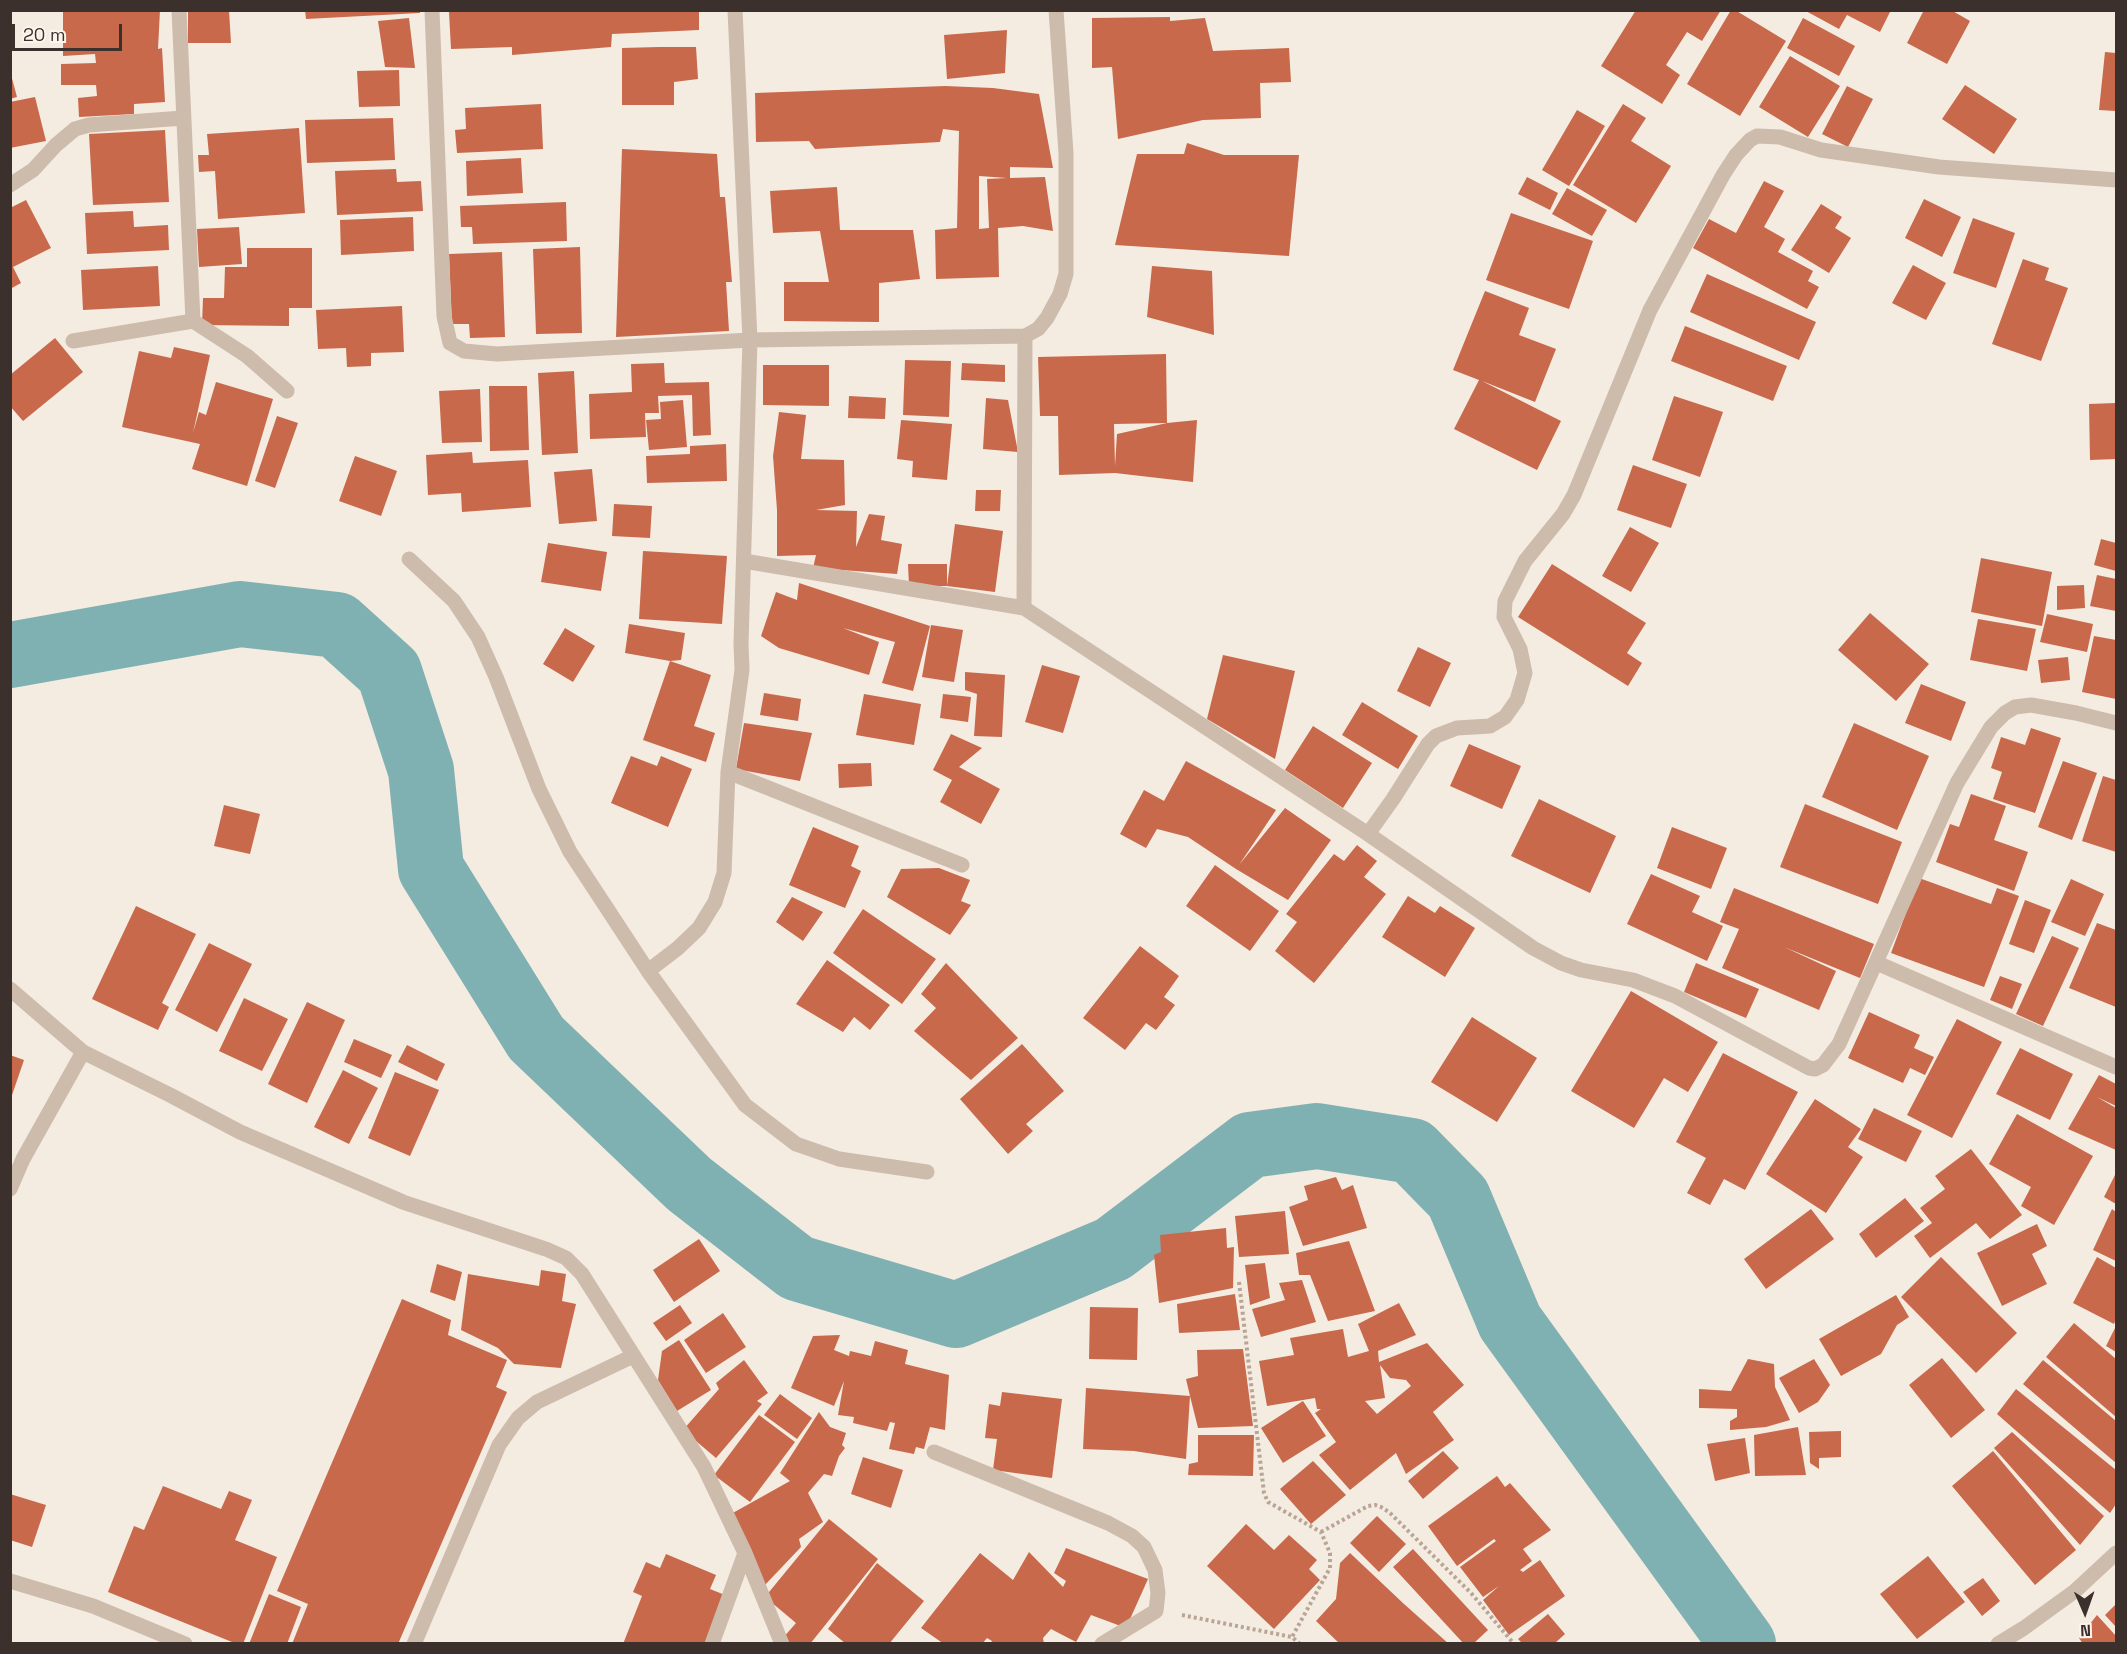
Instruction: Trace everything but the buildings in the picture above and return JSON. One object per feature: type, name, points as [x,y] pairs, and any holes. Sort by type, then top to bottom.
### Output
[{"type":"street","points":[[179,10],[192,321]]},
{"type":"street","points":[[432,10],[444,316],[450,343],[464,351],[497,354],[750,340],[1025,336],[1038,329],[1060,294],[1066,274],[1066,153],[1056,10]]},
{"type":"street","points":[[648,971],[678,948],[699,927],[715,902],[724,873],[728,772],[742,670],[750,340],[735,10]]},
{"type":"street","points":[[10,185],[33,170],[56,145],[75,129],[88,125],[183,118]]},
{"type":"street","points":[[1368,834],[1428,744],[1436,736],[1457,728],[1490,726],[1505,717],[1517,700],[1525,673],[1520,649],[1504,617],[1505,601],[1525,561],[1563,514],[1574,495],[1650,310],[1723,175],[1736,155],[1750,140],[1757,136],[1780,137],[1821,150],[1939,166],[2116,180]]},
{"type":"street","points":[[74,341],[192,321],[247,356],[287,391]]},
{"type":"street","points":[[1024,608],[1025,336]]},
{"type":"street","points":[[409,559],[454,601],[478,637],[496,677],[539,789],[570,852],[648,971],[745,1106],[796,1144],[839,1159],[927,1172]]},
{"type":"street","points":[[744,561],[1024,608],[1368,834],[1533,948],[1561,963],[1581,970],[1633,980],[1675,996],[1809,1068],[1820,1068],[1829,1060],[1839,1044],[1957,783],[1998,719],[2015,707],[2031,705],[2116,723]]},
{"type":"street","points":[[728,772],[962,865]]},
{"type":"street","points":[[1877,963],[2116,1067]]},
{"type":"street","points":[[10,989],[83,1052],[240,1132],[403,1202],[546,1249],[566,1258],[582,1274],[704,1467],[745,1553],[782,1644]]},
{"type":"street","points":[[10,1189],[23,1159],[83,1052]]},
{"type":"street","points":[[414,1644],[499,1445],[518,1418],[537,1402],[633,1356]]},
{"type":"street","points":[[934,1452],[1108,1522],[1132,1536],[1144,1547],[1155,1570],[1158,1593],[1156,1611],[1102,1644]]},
{"type":"street","points":[[712,1644],[745,1553]]},
{"type":"street","points":[[1998,1644],[2075,1591],[2116,1553]]},
{"type":"street","points":[[10,1581],[93,1606],[185,1644]]},
{"type":"path","points":[[1239,1282],[1264,1493],[1268,1502],[1321,1532],[1330,1553],[1330,1568],[1292,1637]]},
{"type":"path","points":[[1321,1532],[1368,1506],[1381,1507],[1389,1512],[1471,1593],[1514,1644]]},
{"type":"path","points":[[1156,1611],[1230,1623],[1292,1637],[1300,1644]]},
{"type":"waterway","points":[[10,655],[240,614],[337,625],[389,672],[421,770],[431,869],[536,1038],[689,1184],[797,1268],[956,1315],[1113,1249],[1250,1145],[1317,1136],[1412,1151],[1458,1198],[1510,1322],[1743,1644]]}]
